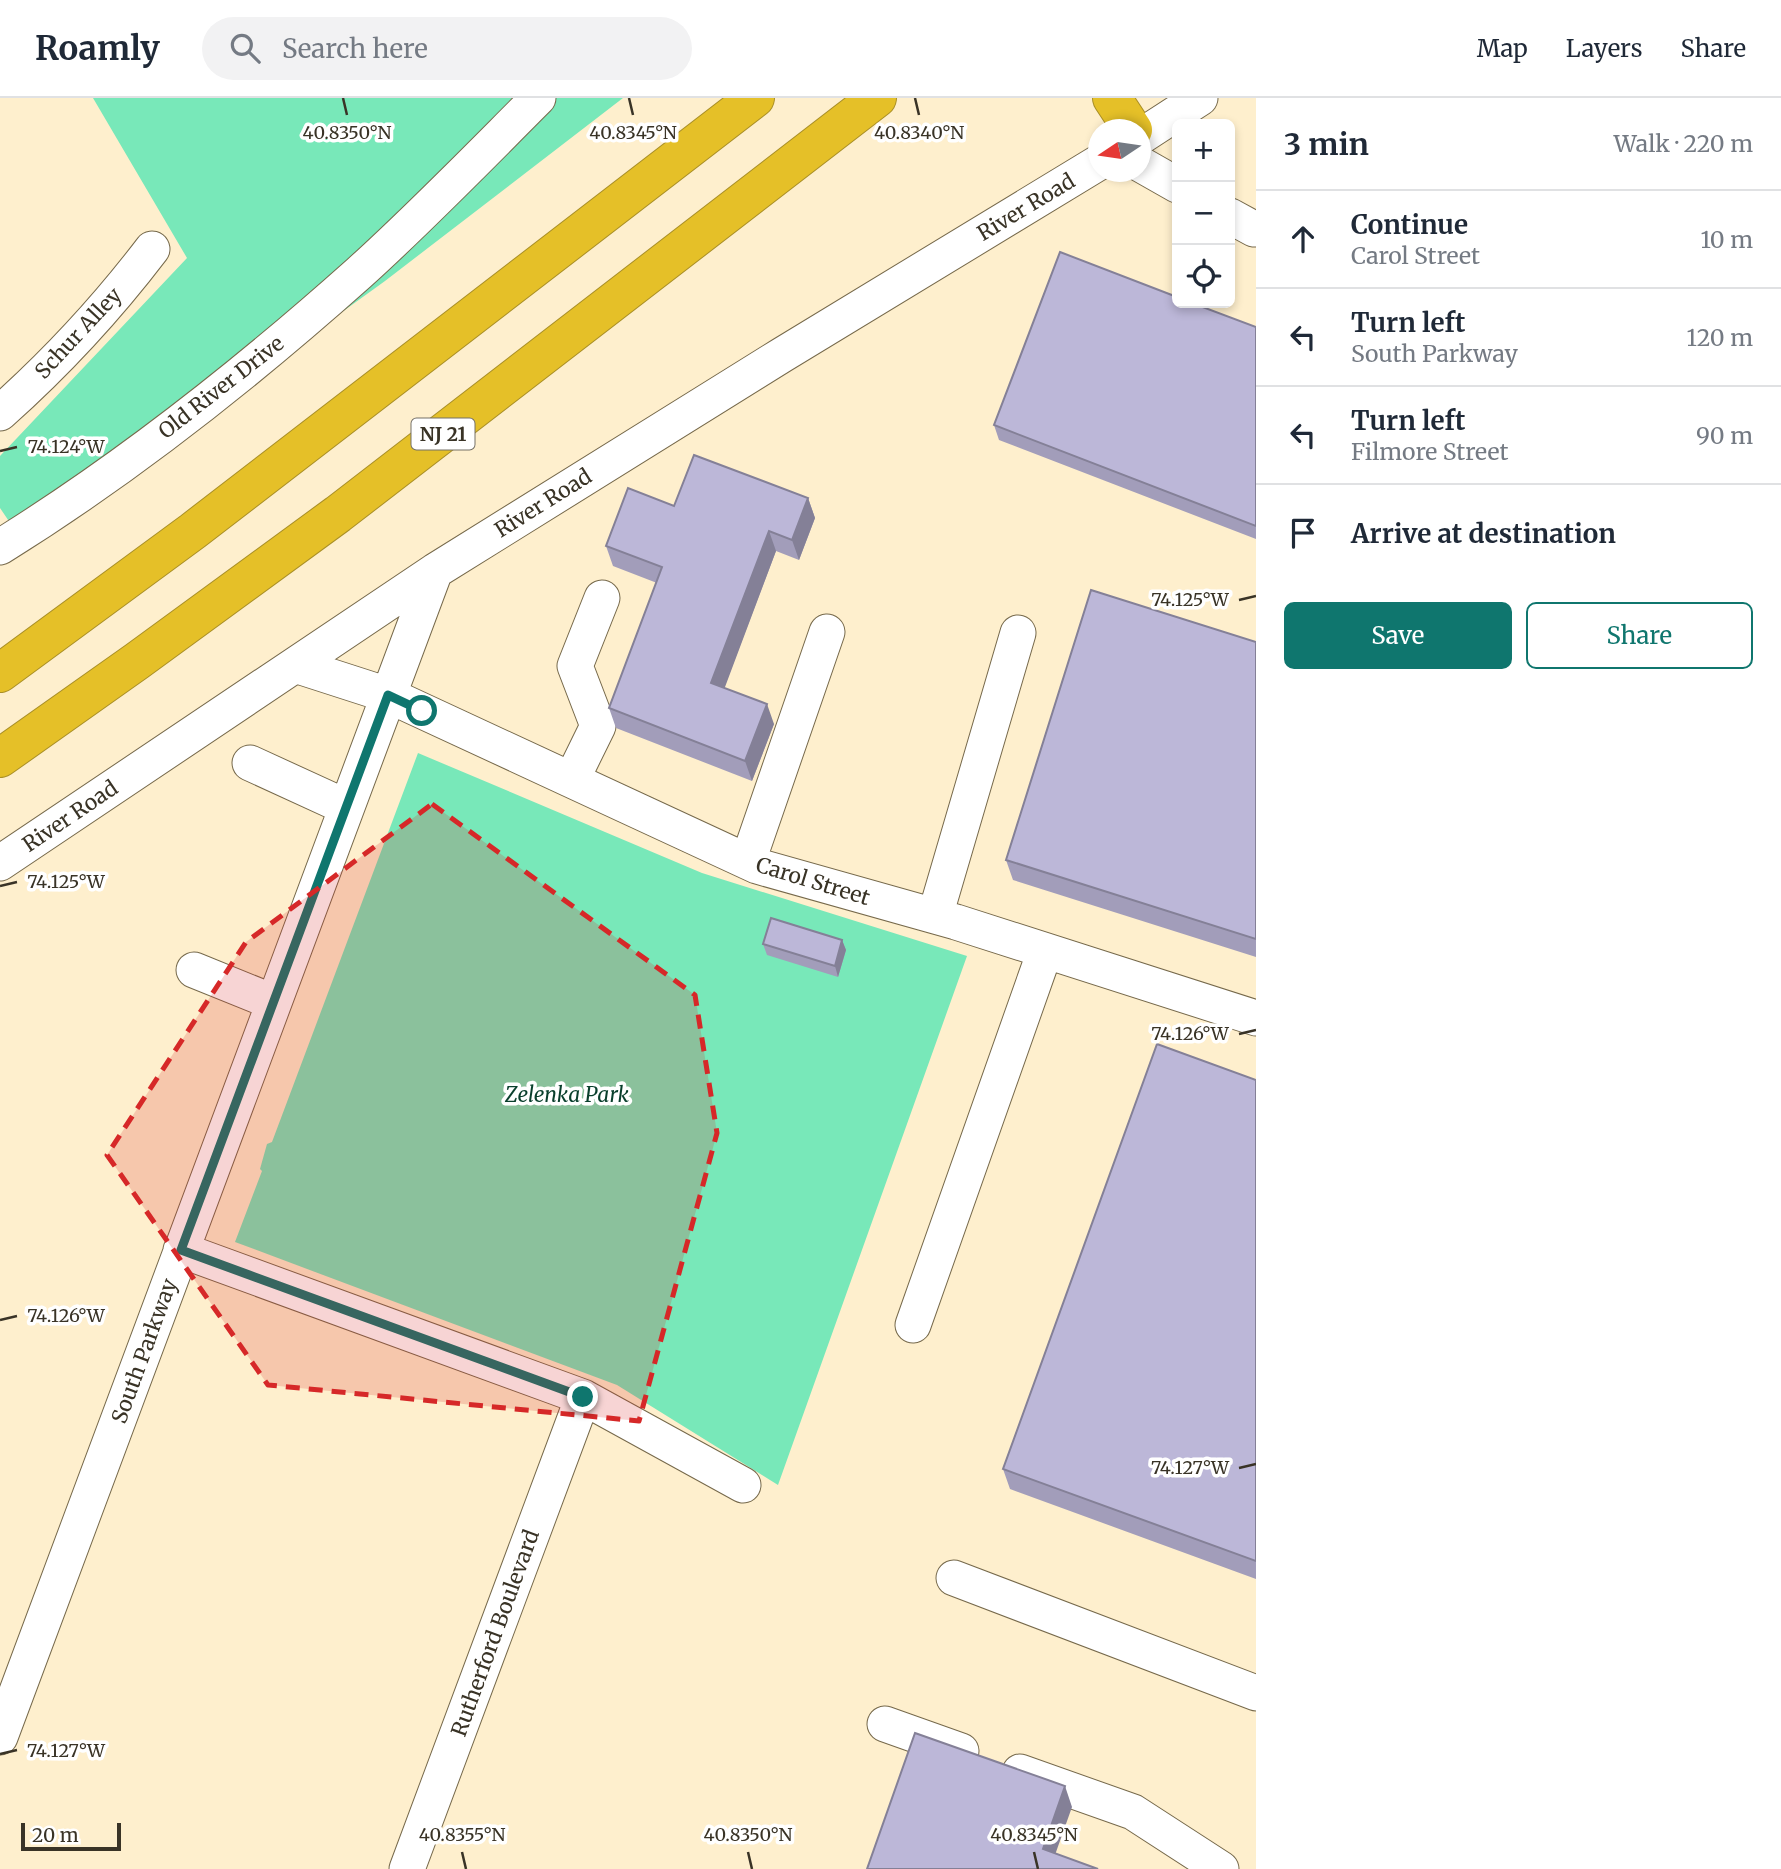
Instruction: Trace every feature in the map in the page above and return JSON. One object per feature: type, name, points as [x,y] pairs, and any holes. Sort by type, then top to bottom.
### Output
[{"type":"highway","points":[[0,673],[94,606],[755,98]]},
{"type":"highway","name":"NJ 21","points":[[0,758],[137,662],[348,506],[877,98]]},
{"type":"highway","points":[[1112,98],[1126,119]]},
{"type":"highway","points":[[0,659],[94,606]]},
{"type":"street","name":"Old River Drive","points":[[0,547],[218,392],[349,281],[427,209],[538,98]]},
{"type":"street","points":[[1151,130],[1200,98]]},
{"type":"street","name":"River Road","points":[[0,863],[435,571],[1088,169]]},
{"type":"street","points":[[1151,170],[1172,182]]},
{"type":"street","name":"Schur Alley","points":[[0,414],[100,311],[152,248]]},
{"type":"street","name":"South Parkway","points":[[0,1737],[435,571]]},
{"type":"street","points":[[572,779],[598,726],[575,666],[602,598]]},
{"type":"street","points":[[748,862],[827,632]]},
{"type":"street","points":[[935,916],[1018,633]]},
{"type":"street","name":"Carol Street","points":[[295,665],[388,695],[757,866],[935,916],[1256,1018]]},
{"type":"street","points":[[250,764],[346,807]]},
{"type":"street","points":[[912,1325],[1045,951]]},
{"type":"street","points":[[194,970],[274,1002]]},
{"type":"street","points":[[181,1250],[583,1397],[743,1485]]},
{"type":"street","name":"Rutherford Boulevard","points":[[407,1869],[583,1397]]},
{"type":"street","points":[[954,1578],[1256,1693]]},
{"type":"street","points":[[885,1724],[1133,1812],[1221,1869]]},
{"type":"highlighted area","points":[[432,804],[695,995],[717,1133],[639,1421],[268,1385],[107,1155],[246,942]]},
{"type":"green space","points":[[93,98],[623,98],[385,281],[23,542],[0,508],[0,456],[187,258]]},
{"type":"green space","name":"Zelenka Park","points":[[418,753],[702,873],[967,956],[778,1485],[617,1385],[235,1242],[262,1171],[260,1169],[267,1144],[272,1142]]},
{"type":"building","points":[[1060,252],[1172,295],[1172,308],[1205,308],[1256,327],[1256,526],[994,425]]},
{"type":"building","points":[[694,455],[808,498],[792,540],[769,531],[711,683],[767,704],[745,761],[609,708],[662,567],[606,546],[628,488],[674,506]]},
{"type":"building","points":[[1091,590],[1256,642],[1256,939],[1006,860]]},
{"type":"building","points":[[771,918],[842,940],[835,966],[763,944]]},
{"type":"building","points":[[1157,1044],[1256,1080],[1256,1561],[1003,1469]]},
{"type":"building","points":[[915,1733],[1065,1786],[1043,1849],[1098,1869],[867,1869]]},
{"type":"route","points":[[422,711],[388,695],[181,1250],[583,1397]]}]
